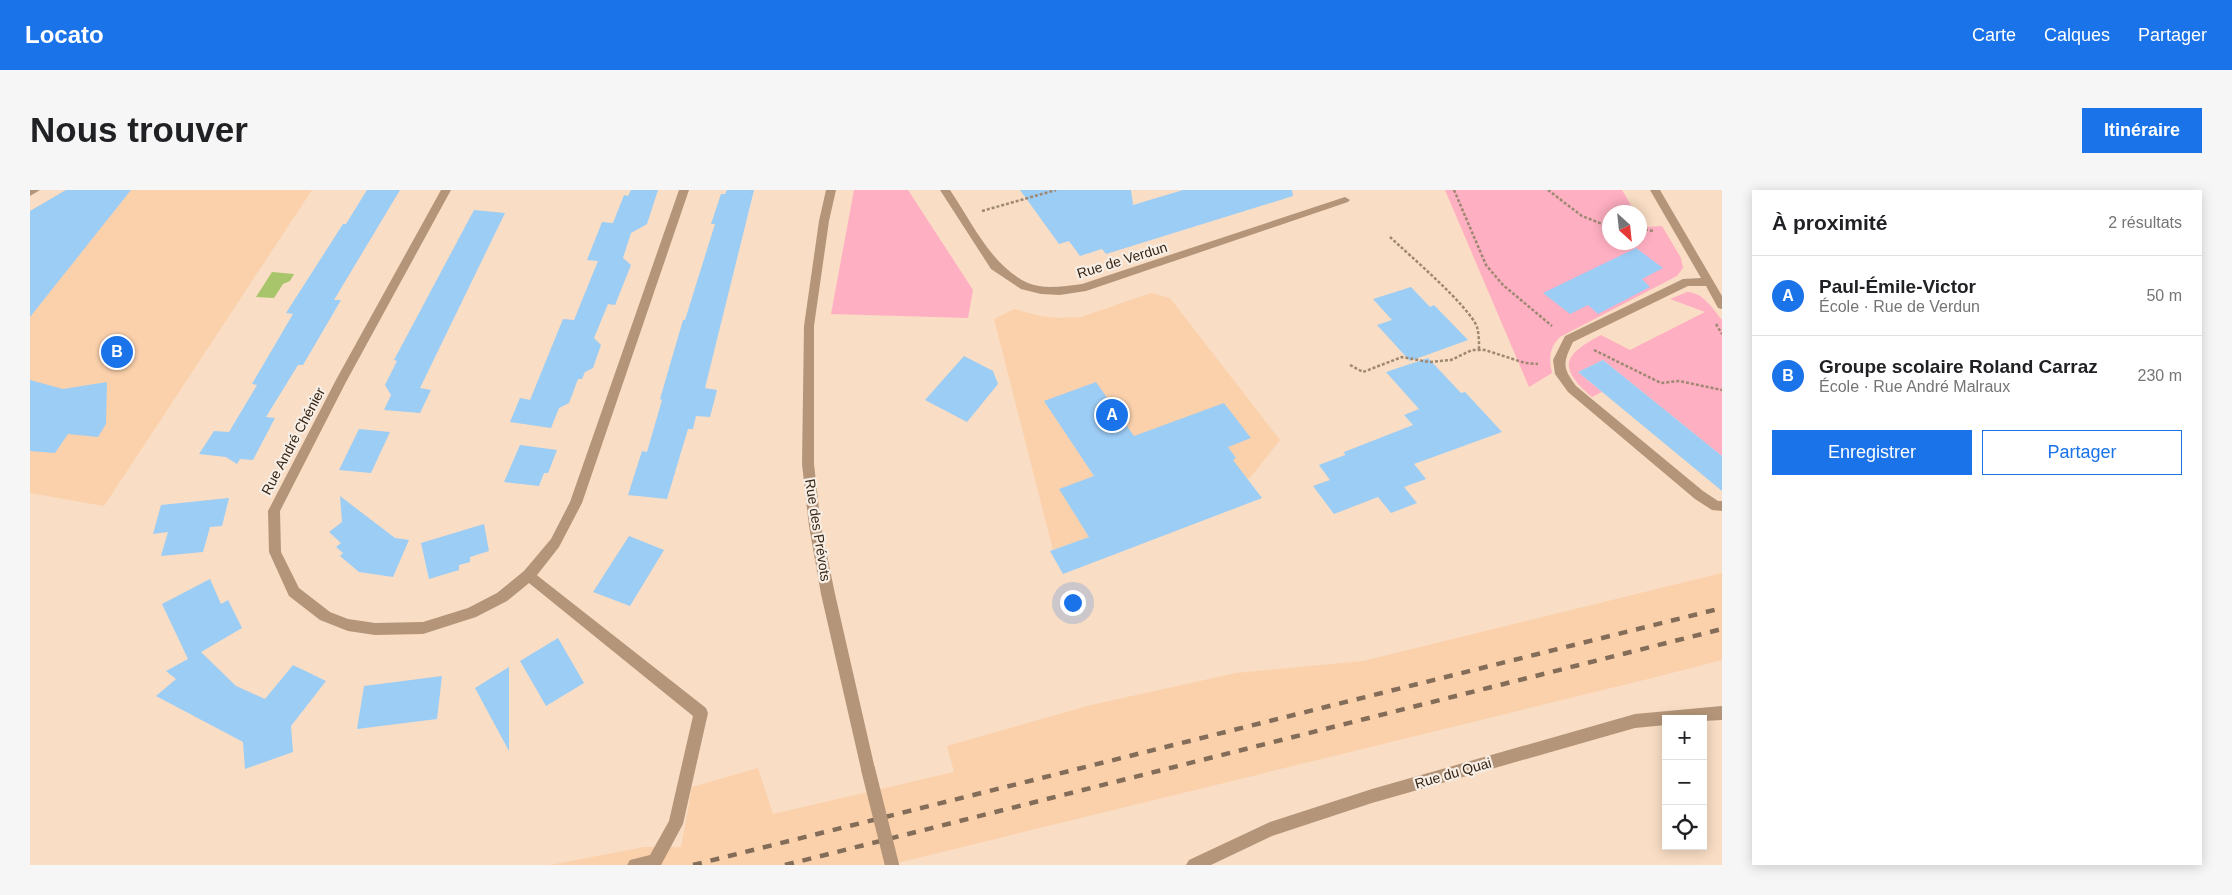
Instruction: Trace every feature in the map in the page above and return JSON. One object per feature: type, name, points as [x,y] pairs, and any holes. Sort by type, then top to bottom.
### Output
[{"type":"street","points":[[30,193],[35,190]]},
{"type":"street","name":"Rue André Chénier","points":[[446,190],[274,511],[275,552],[294,592],[325,616],[348,625],[374,629],[423,628],[471,613],[502,597],[530,575],[555,543],[576,502],[684,190]]},
{"type":"street","name":"Rue des Prévots","points":[[831,190],[824,221],[809,326],[808,464],[815,526],[828,594],[892,865]]},
{"type":"street","name":"Rue de Verdun","points":[[945,190],[994,266],[1025,286],[1042,290],[1060,291],[1082,288],[1345,200]]},
{"type":"street","points":[[1655,190],[1722,305]]},
{"type":"street","points":[[1709,282],[1687,282],[1568,339],[1559,360],[1561,374],[1572,388],[1698,495],[1716,506],[1722,506]]},
{"type":"street","points":[[530,575],[701,713],[676,824],[654,862],[635,865]]},
{"type":"street","name":"Rue du Quai","points":[[1194,865],[1270,829],[1381,793],[1635,721],[1722,713]]},
{"type":"path","points":[[963,217],[1056,190]]},
{"type":"path","points":[[1454,190],[1486,265],[1503,285],[1568,339],[1661,382],[1679,381],[1722,390]]},
{"type":"path","points":[[1548,190],[1582,216],[1602,224]]},
{"type":"path","points":[[1390,237],[1460,305],[1476,325],[1479,336],[1479,350]]},
{"type":"path","points":[[1350,365],[1362,372],[1402,357],[1429,362],[1451,360],[1472,350],[1485,350],[1526,363],[1560,366]]},
{"type":"shaded area","points":[[66,190],[312,190],[104,506],[30,493],[30,211]]},
{"type":"shaded area","points":[[854,190],[908,190],[973,290],[968,318],[831,314]]},
{"type":"shaded area","points":[[1445,190],[1622,190],[1631,205],[1602,205],[1602,250],[1647,250],[1647,227],[1662,226],[1681,258],[1683,268],[1677,276],[1560,337],[1552,349],[1550,363],[1552,373],[1529,387]]},
{"type":"shaded area","points":[[272,272],[294,274],[290,281],[283,284],[274,298],[256,297]]},
{"type":"shaded area","points":[[1687,292],[1703,298],[1722,320],[1722,456],[1603,360],[1578,372],[1602,392],[1592,397],[1581,387],[1569,369],[1572,355],[1588,342],[1601,335],[1630,350],[1705,312],[1670,299]]},
{"type":"shaded area","points":[[1151,293],[1170,298],[1280,440],[1250,478],[1053,550],[994,319],[1014,309],[1040,316],[1058,318],[1081,317]]},
{"type":"shaded area","points":[[1722,573],[1722,660],[1652,678],[889,865],[550,865],[644,847],[681,847],[692,787],[758,768],[773,814],[954,772],[947,746],[1091,705],[1236,673],[1363,661]]},
{"type":"building","points":[[66,190],[131,190],[30,317],[30,211]]},
{"type":"building","points":[[367,190],[400,190],[334,300],[341,300],[303,365],[298,365],[266,417],[275,418],[253,460],[240,459],[237,464],[226,457],[199,454],[214,431],[229,432],[257,385],[252,384],[293,314],[286,313]]},
{"type":"building","points":[[631,190],[658,190],[647,224],[631,233],[623,258],[631,265],[615,305],[608,304],[594,338],[601,345],[593,368],[585,372],[582,379],[578,379],[569,403],[559,408],[551,428],[510,422],[520,398],[530,400],[563,319],[574,320],[598,261],[587,260],[602,222],[613,223],[624,195],[628,196]]},
{"type":"building","points":[[727,190],[754,190],[705,388],[717,390],[710,417],[696,416],[693,429],[688,429],[667,499],[628,495],[642,451],[647,452],[683,320],[685,320],[715,224],[711,224],[721,194],[725,194]]},
{"type":"building","points":[[1020,190],[1131,190],[1133,205],[1183,190],[1292,190],[1293,196],[1106,254],[1102,249],[1080,256],[1069,241],[1059,244]]},
{"type":"building","points":[[474,210],[505,213],[420,388],[431,390],[420,413],[384,410],[391,395],[385,385],[397,361],[394,360]]},
{"type":"building","points":[[1632,250],[1639,250],[1663,268],[1642,279],[1650,287],[1598,314],[1588,305],[1570,314],[1543,293]]},
{"type":"building","points":[[1411,287],[1430,307],[1434,305],[1468,340],[1410,361],[1377,325],[1392,320],[1373,299]]},
{"type":"building","points":[[964,356],[993,371],[998,384],[967,422],[925,400]]},
{"type":"building","points":[[1428,358],[1461,393],[1465,392],[1502,432],[1414,464],[1426,479],[1404,487],[1417,503],[1391,513],[1378,497],[1334,514],[1313,486],[1330,480],[1319,465],[1345,455],[1344,452],[1413,425],[1404,415],[1419,409],[1386,372]]},
{"type":"building","points":[[1603,360],[1722,456],[1722,491],[1578,372]]},
{"type":"building","points":[[30,380],[63,389],[107,382],[106,424],[98,437],[68,434],[55,453],[30,451]]},
{"type":"building","points":[[1096,382],[1134,436],[1224,403],[1251,438],[1228,447],[1236,458],[1233,460],[1262,498],[1063,574],[1050,551],[1089,537],[1059,489],[1094,476],[1044,401]]},
{"type":"building","points":[[359,429],[390,432],[371,473],[339,470]]},
{"type":"building","points":[[520,445],[557,450],[548,473],[544,473],[539,486],[504,482]]},
{"type":"building","points":[[340,496],[395,538],[409,540],[393,577],[359,572],[340,556],[343,553],[336,547],[341,543],[329,532],[342,522]]},
{"type":"building","points":[[229,498],[222,526],[210,527],[203,552],[161,556],[168,532],[153,534],[161,505]]},
{"type":"building","points":[[484,524],[489,551],[470,557],[470,562],[459,565],[459,570],[429,579],[421,543]]},
{"type":"building","points":[[629,536],[664,550],[630,606],[593,592]]},
{"type":"building","points":[[210,579],[221,604],[228,600],[242,628],[201,652],[236,686],[265,699],[293,665],[326,681],[291,726],[293,752],[245,769],[243,742],[156,696],[176,679],[166,671],[188,659],[162,604]]},
{"type":"building","points":[[558,638],[584,683],[546,706],[520,661]]},
{"type":"building","points":[[509,667],[509,751],[475,688]]},
{"type":"building","points":[[442,676],[437,719],[357,729],[364,686]]},
{"type":"railway","points":[[693,865],[1722,608]]},
{"type":"railway","points":[[785,865],[1722,629]]},
{"type":"place","name":"Groupe scolaire Roland Carraz","points":[[117,352]]},
{"type":"place","name":"Paul-Émile-Victor","points":[[1112,415]]}]
